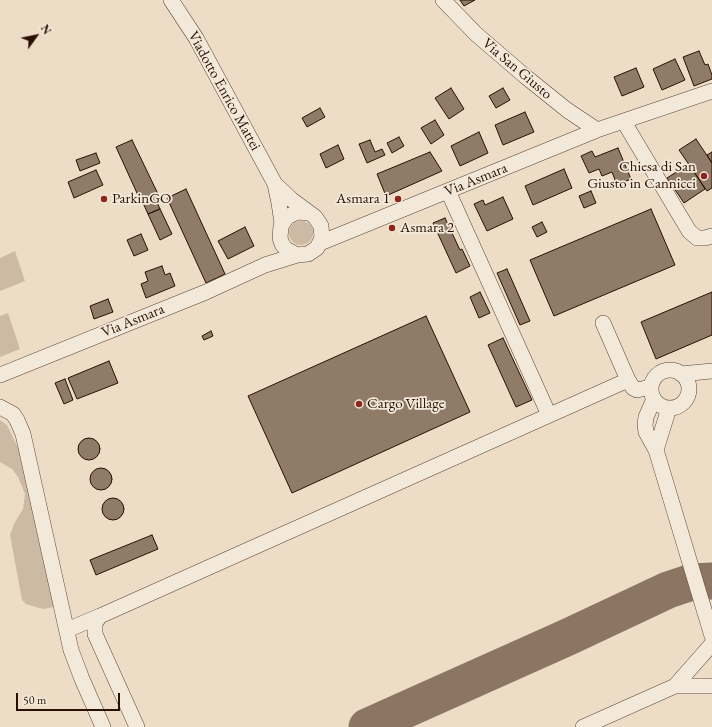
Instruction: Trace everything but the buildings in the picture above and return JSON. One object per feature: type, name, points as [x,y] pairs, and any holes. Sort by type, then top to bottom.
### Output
[{"type":"street","name":"Viadotto Enrico Mattei","points":[[171,0],[196,38],[275,184],[280,203],[281,227]]},
{"type":"street","name":"Via San Giusto","points":[[443,0],[476,34],[526,77],[567,110],[597,130]]},
{"type":"street","name":"Via Asmara","points":[[320,243],[597,130],[712,91]]},
{"type":"street","points":[[624,122],[689,231],[697,238],[712,236]]},
{"type":"street","name":"Viadotto Enrico Mattei","points":[[275,184],[308,213]]},
{"type":"street","points":[[448,191],[549,415]]},
{"type":"street","points":[[265,266],[281,227],[287,217],[293,214],[299,212],[308,213],[315,217],[321,226],[322,238],[320,243],[312,251],[302,255],[297,254],[286,249],[280,238],[281,227]]},
{"type":"street","name":"Via Asmara","points":[[321,226],[355,228]]},
{"type":"street","name":"Via Asmara","points":[[0,375],[297,254]]},
{"type":"street","points":[[603,323],[633,388],[652,393],[663,407],[669,408],[681,404],[688,395],[687,382],[681,374],[674,370],[667,370],[656,376],[652,393],[648,410],[645,425],[649,438],[656,450],[712,636]]},
{"type":"street","points":[[681,374],[712,372]]},
{"type":"street","points":[[688,388],[712,372]]},
{"type":"street","points":[[67,630],[628,380]]},
{"type":"street","points":[[0,407],[12,414],[17,420],[23,434],[71,650],[103,727]]},
{"type":"street","points":[[656,450],[669,408]]},
{"type":"street","points":[[100,616],[95,623],[96,634],[137,727]]},
{"type":"street","points":[[675,686],[712,644]]},
{"type":"street","points":[[583,727],[675,686],[712,686]]},
{"type":"shaded area","points":[[301,221],[310,224],[313,233],[310,242],[301,245],[292,242],[289,233],[292,224]]},
{"type":"shaded area","points":[[15,251],[25,281],[0,291],[0,258]]},
{"type":"shaded area","points":[[8,313],[20,349],[0,357],[0,316]]},
{"type":"shaded area","points":[[0,420],[7,425],[20,452],[54,607],[43,609],[26,604],[22,600],[10,535],[15,522],[23,509],[25,494],[18,477],[12,469],[0,462]]},
{"type":"taxiway","points":[[367,727],[568,637],[668,590],[692,582],[712,581]]},
{"type":"place","name":"Chiesa di San Giusto in Cannicci","points":[[704,176]]},
{"type":"place","name":"ParkinGO","points":[[104,199]]},
{"type":"place","name":"Asmara 1","points":[[398,199]]},
{"type":"place","name":"Asmara 2","points":[[392,228]]},
{"type":"place","name":"Cargo Village","points":[[359,404]]}]
